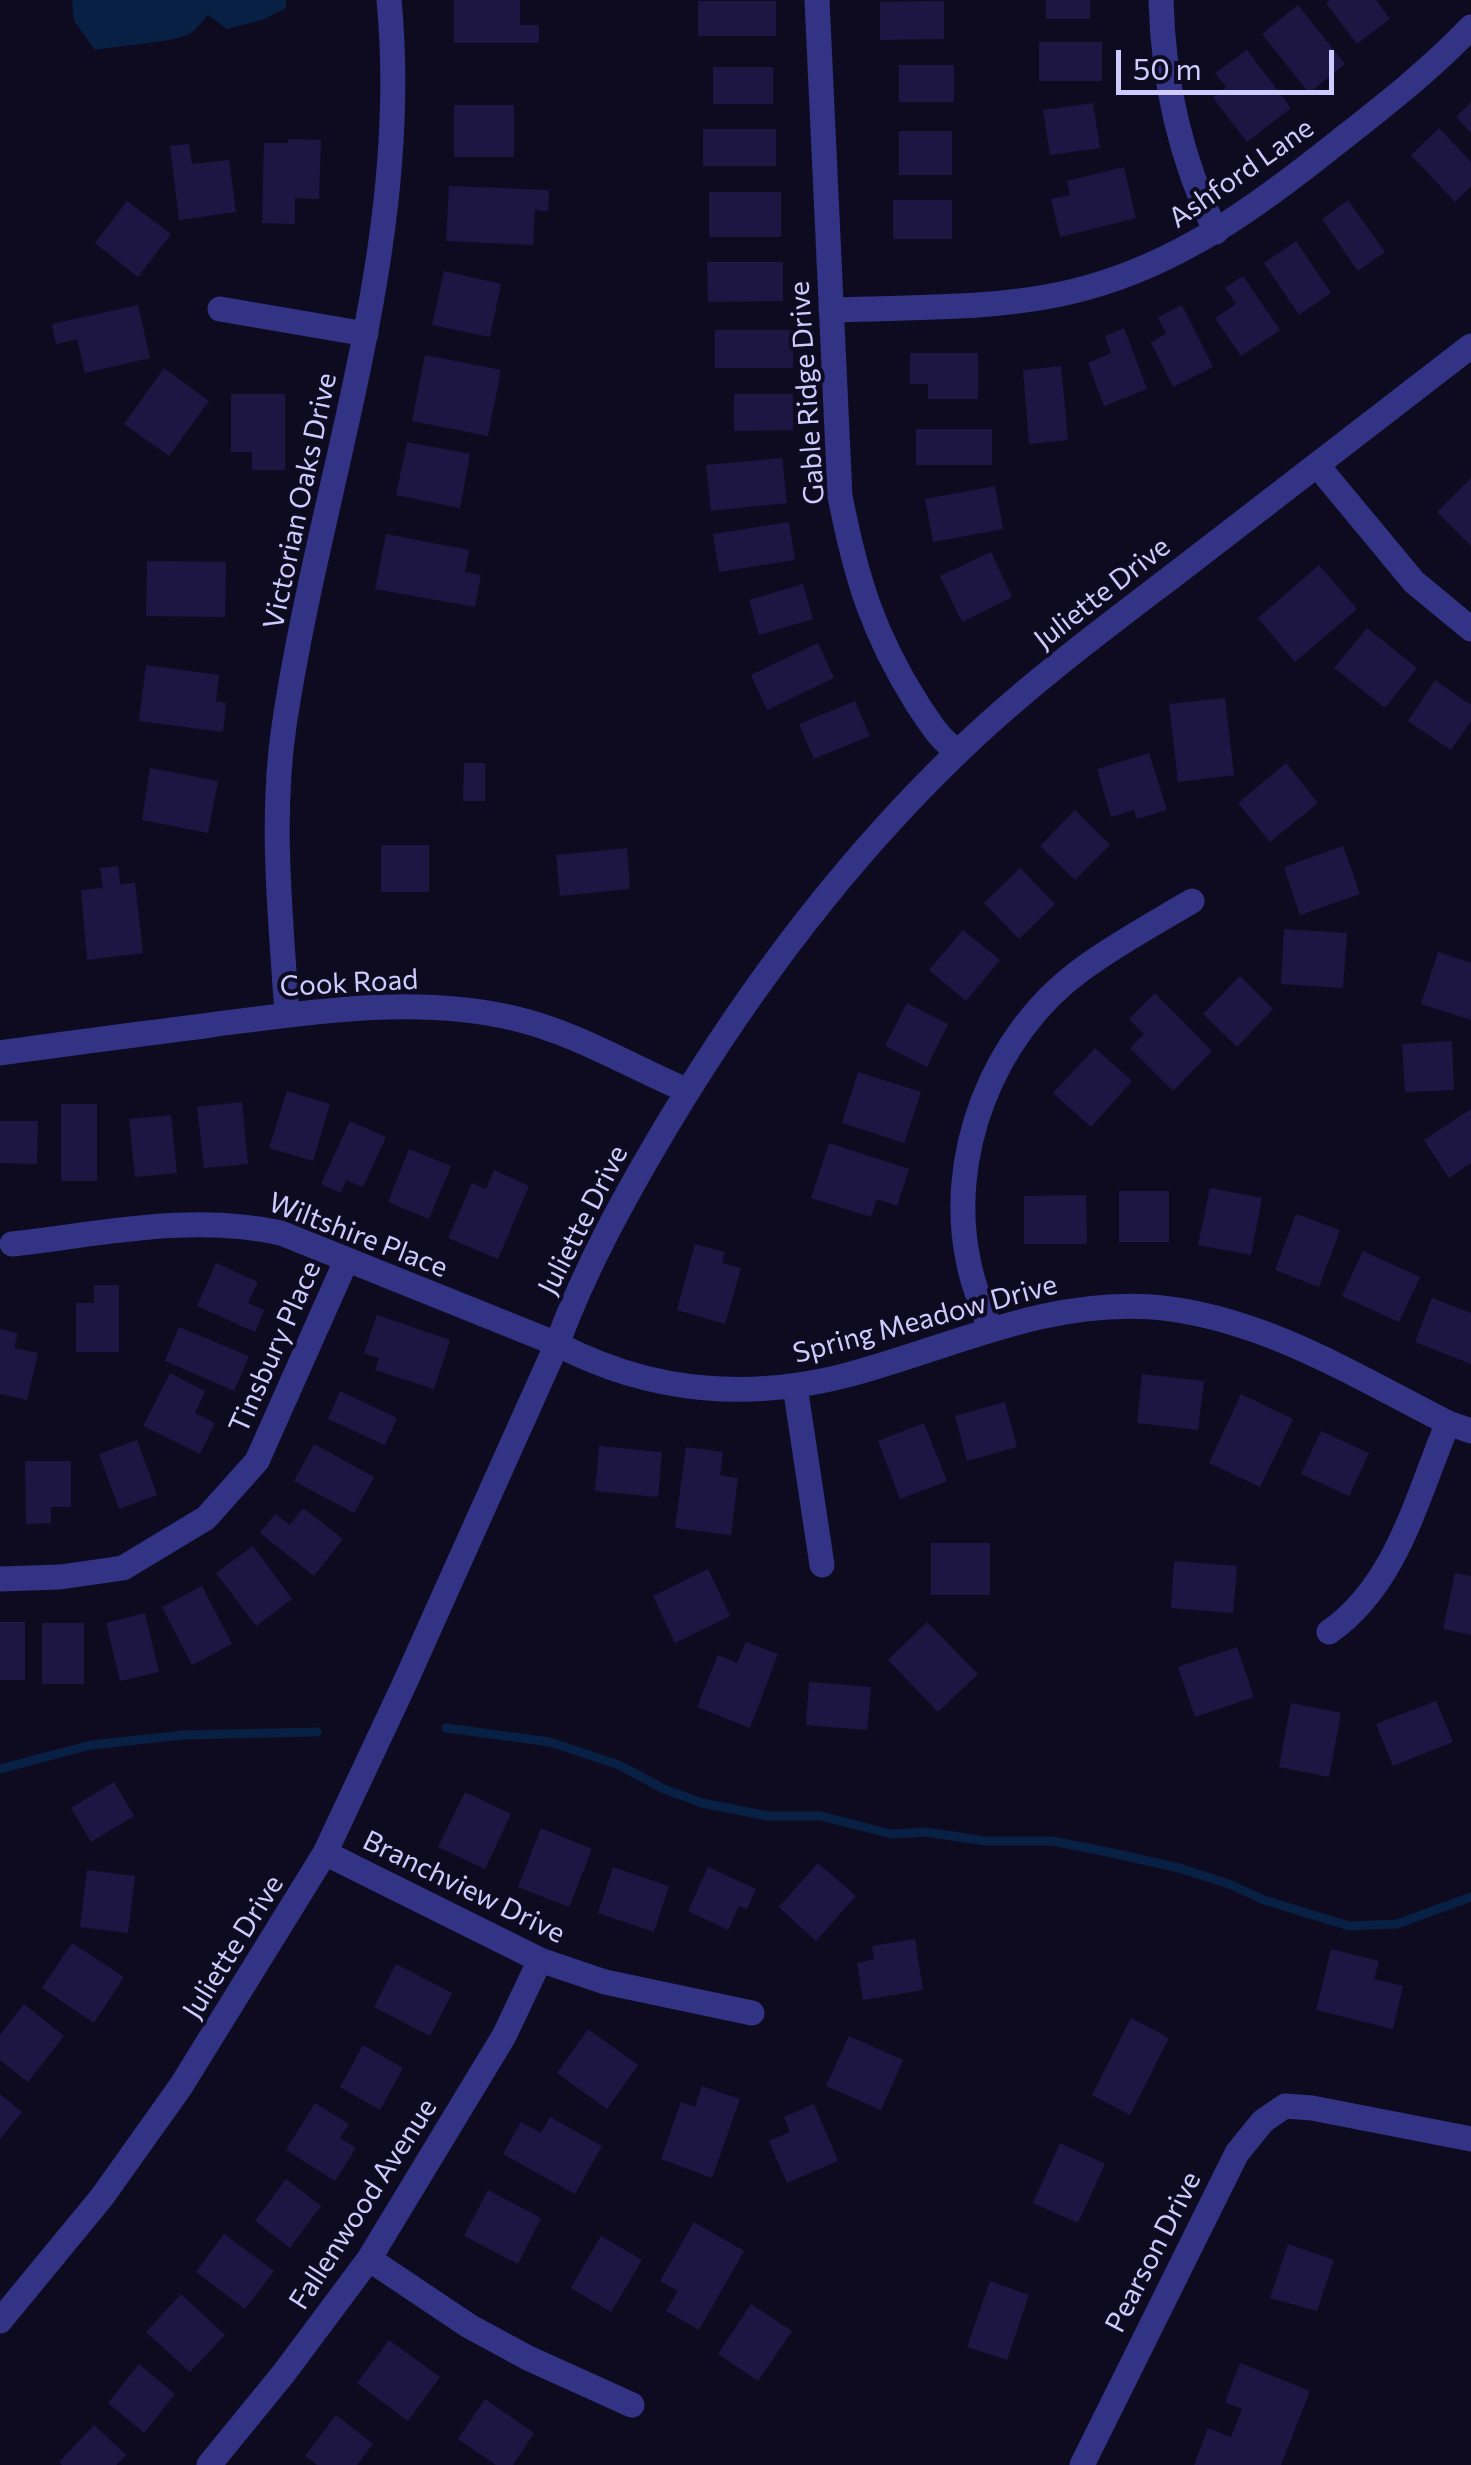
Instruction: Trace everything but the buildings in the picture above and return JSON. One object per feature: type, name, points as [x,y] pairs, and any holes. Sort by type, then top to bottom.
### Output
[{"type":"street","name":"Victorian Oaks Drive","points":[[287,1014],[277,856],[283,729],[366,334],[388,198],[393,44],[388,0]]},
{"type":"street","name":"Gable Ridge Drive","points":[[817,0],[840,496],[853,564],[894,667],[926,716],[958,751]]},
{"type":"street","points":[[1161,0],[1166,81],[1180,139],[1216,232]]},
{"type":"street","name":"Ashford Lane","points":[[831,310],[1020,301],[1080,290],[1138,272],[1216,232],[1266,199],[1426,72],[1471,27]]},
{"type":"street","points":[[220,310],[366,334]]},
{"type":"street","name":"Juliette Drive","points":[[0,2321],[102,2197],[181,2086],[325,1853],[404,1688],[557,1344],[578,1286],[626,1194],[688,1091],[726,1031],[804,924],[880,830],[958,751],[1054,667],[1471,346]]},
{"type":"street","points":[[1317,465],[1414,582],[1471,629]]},
{"type":"street","points":[[990,1329],[968,1263],[963,1212],[966,1162],[979,1111],[997,1069],[1022,1029],[1080,970],[1192,901]]},
{"type":"street","name":"Cook Road","points":[[0,1053],[287,1014],[407,1007],[456,1009],[513,1018],[573,1036],[688,1091]]},
{"type":"street","name":"Wiltshire Place","points":[[12,1244],[216,1223],[244,1224],[281,1233],[557,1344]]},
{"type":"street","name":"Tinsbury Place","points":[[0,1579],[60,1577],[123,1568],[206,1518],[256,1461],[346,1261]]},
{"type":"street","name":"Spring Meadow Drive","points":[[557,1344],[592,1362],[650,1380],[706,1390],[748,1392],[851,1374],[1047,1314],[1103,1306],[1153,1307],[1248,1326],[1459,1427]]},
{"type":"street","points":[[795,1386],[822,1565]]},
{"type":"street","points":[[1329,1632],[1370,1596],[1459,1427]]},
{"type":"street","name":"Branchview Drive","points":[[325,1853],[540,1960],[604,1982],[752,2013]]},
{"type":"street","name":"Fallenwood Avenue","points":[[209,2465],[369,2259],[495,2051],[540,1960]]},
{"type":"street","name":"Pearson Drive","points":[[1082,2465],[1237,2153],[1263,2121],[1284,2106],[1312,2108],[1471,2139]]},
{"type":"street","points":[[369,2259],[469,2326],[528,2358],[632,2405]]},
{"type":"water","points":[[72,0],[286,0],[286,8],[262,20],[227,29],[208,15],[184,36],[95,50],[74,21]]},
{"type":"waterway","points":[[446,1728],[550,1742],[619,1765],[664,1789],[702,1803],[768,1816],[821,1816],[891,1834],[926,1832],[985,1841],[1052,1841],[1108,1852],[1179,1868],[1349,1926],[1397,1924],[1471,1897]]},
{"type":"waterway","points":[[0,1769],[91,1745],[184,1735],[317,1732]]}]
